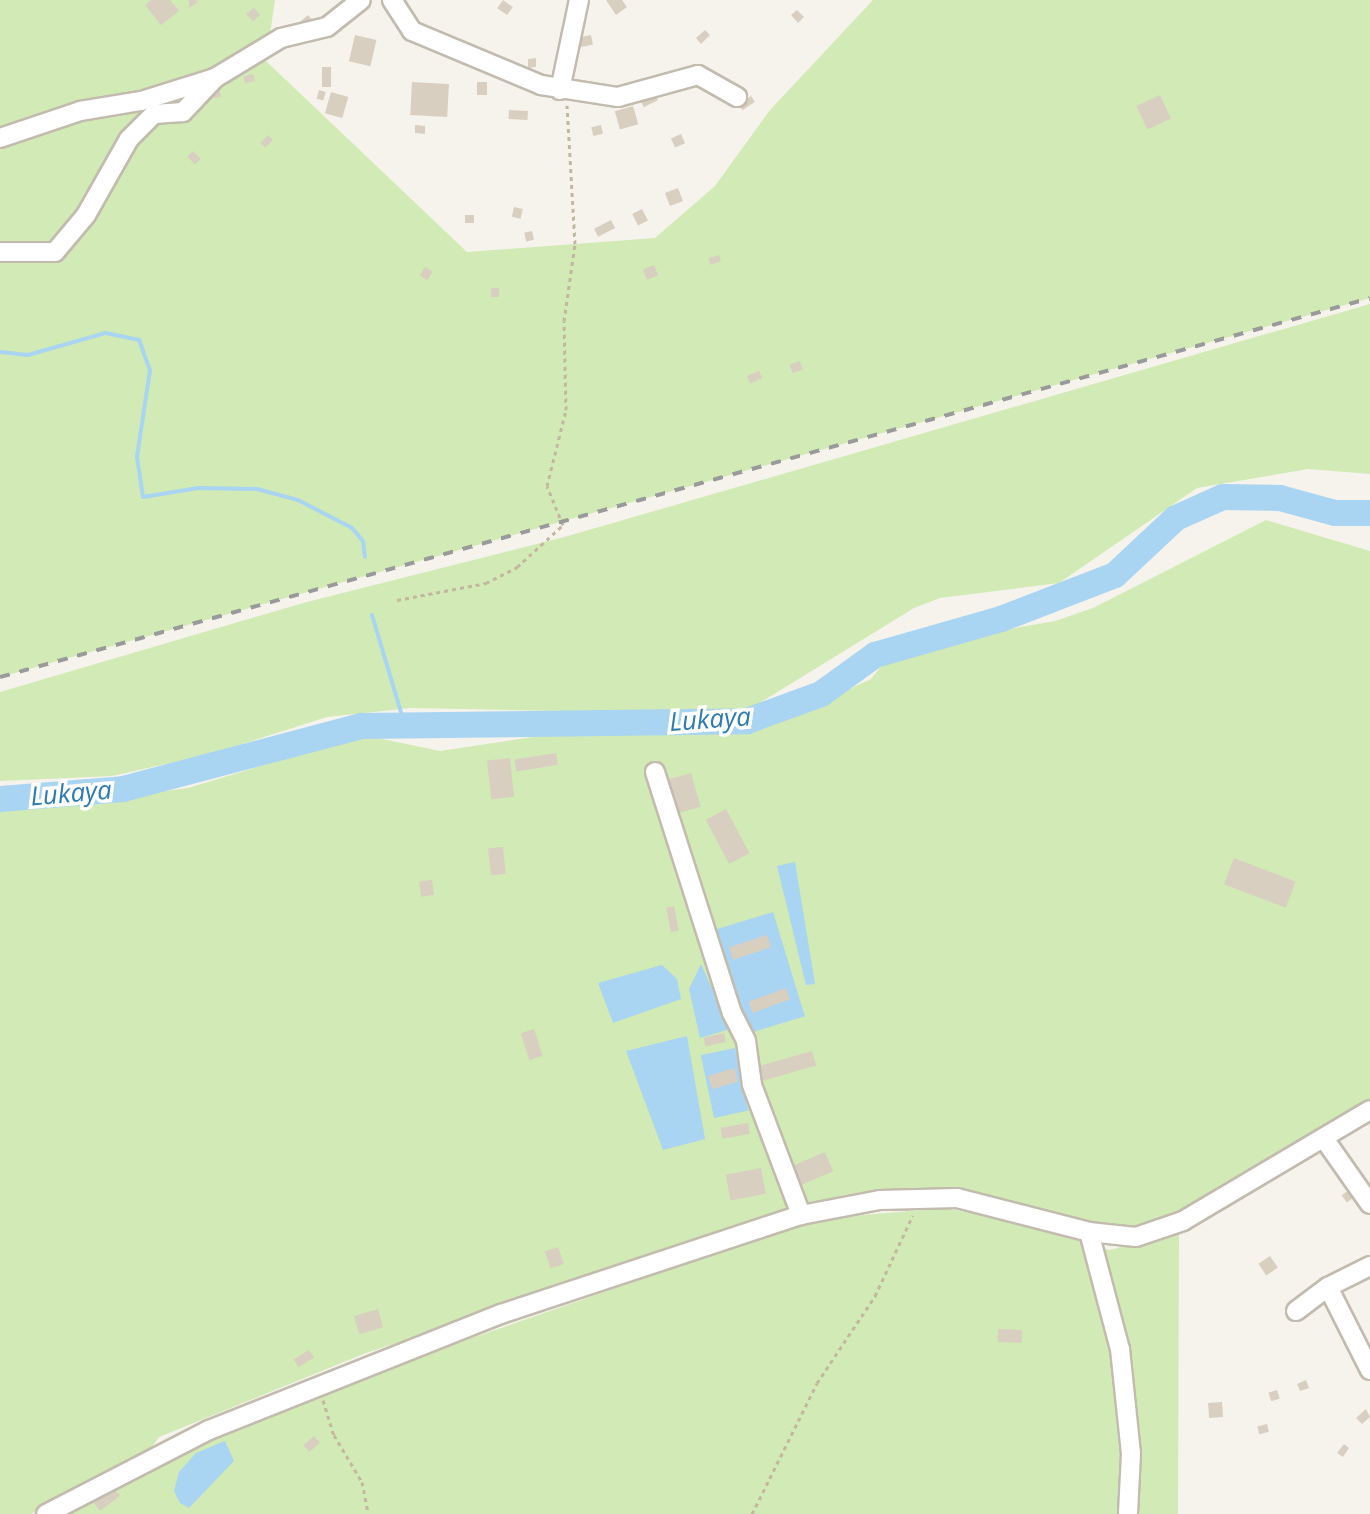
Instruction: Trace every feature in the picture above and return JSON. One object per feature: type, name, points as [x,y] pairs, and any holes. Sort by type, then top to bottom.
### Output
[{"type":"street","points":[[0,138],[80,111],[141,101],[215,78],[281,38],[327,27],[361,0]]},
{"type":"street","points":[[392,0],[412,31],[479,63],[563,91],[618,97],[698,75],[737,97]]},
{"type":"street","points":[[563,91],[579,0]]},
{"type":"street","points":[[0,252],[55,252],[86,215],[129,139],[154,114],[183,112],[215,78]]},
{"type":"street","points":[[655,772],[732,1013],[746,1041],[752,1085],[801,1215]]},
{"type":"street","points":[[46,1514],[209,1430],[320,1386],[579,1285],[801,1215],[880,1200],[987,1202],[1089,1232],[1136,1237],[1161,1232],[1325,1140],[1370,1110]]},
{"type":"street","points":[[1325,1140],[1370,1204]]},
{"type":"street","points":[[1089,1232],[1120,1349],[1131,1454],[1128,1514]]},
{"type":"street","points":[[1296,1311],[1328,1287],[1370,1266]]},
{"type":"street","points":[[1328,1287],[1370,1370]]},
{"type":"path","points":[[397,600],[486,583],[517,567],[563,525],[547,486],[566,410],[564,321],[575,244],[563,91]]},
{"type":"path","points":[[752,1514],[817,1383],[875,1296],[921,1199]]},
{"type":"path","points":[[320,1386],[334,1435],[362,1482],[368,1514]]},
{"type":"green space","points":[[0,0],[275,0],[266,61],[467,252],[655,238],[715,186],[770,110],[873,0],[1370,0],[1370,298],[0,677]]},
{"type":"green space","points":[[1370,304],[1370,474],[1308,469],[1197,488],[1059,583],[940,598],[914,608],[750,709],[662,713],[411,708],[327,717],[211,754],[112,776],[0,781],[0,692],[303,603],[568,536]]},
{"type":"green space","points":[[1266,520],[1370,551],[1370,1099],[1180,1215],[1131,1231],[995,1199],[921,1190],[855,1193],[366,1353],[159,1437],[149,1451],[31,1514],[0,1514],[0,812],[188,788],[363,735],[440,751],[539,736],[665,734],[785,719],[871,679],[887,659],[946,640],[1055,621],[1093,608]]},
{"type":"green space","points":[[946,1208],[1022,1224],[1109,1250],[1179,1234],[1178,1514],[56,1514],[122,1477],[351,1380],[815,1219]]},
{"type":"water","points":[[795,862],[815,984],[806,985],[777,866]]},
{"type":"water","points":[[773,912],[805,1016],[747,1034],[715,930]]},
{"type":"water","points":[[701,964],[730,1029],[700,1038],[689,989]]},
{"type":"water","points":[[662,965],[677,979],[681,999],[613,1023],[598,983]]},
{"type":"water","points":[[687,1036],[705,1139],[663,1150],[626,1051]]},
{"type":"water","points":[[735,1048],[748,1111],[714,1118],[701,1055]]},
{"type":"water","points":[[225,1441],[234,1461],[189,1508],[180,1503],[174,1491],[179,1472],[196,1453]]},
{"type":"building","points":[[151,0],[170,0],[179,11],[161,25],[145,5]]},
{"type":"building","points":[[189,0],[196,0],[198,2],[189,8]]},
{"type":"building","points":[[503,0],[513,7],[507,15],[497,8]]},
{"type":"building","points":[[606,0],[622,0],[627,7],[616,15]]},
{"type":"building","points":[[254,8],[260,15],[253,21],[246,14]]},
{"type":"building","points":[[797,10],[804,17],[798,23],[791,15]]},
{"type":"building","points":[[308,15],[314,22],[303,32],[297,25]]},
{"type":"building","points":[[705,30],[710,35],[701,44],[696,38]]},
{"type":"building","points":[[355,35],[376,40],[370,66],[349,61]]},
{"type":"building","points":[[591,35],[593,45],[581,47],[579,37]]},
{"type":"building","points":[[536,58],[536,67],[528,68],[528,59]]},
{"type":"building","points":[[322,67],[331,67],[331,87],[322,87]]},
{"type":"building","points":[[253,74],[255,81],[245,83],[243,77]]},
{"type":"building","points":[[412,82],[449,84],[447,117],[410,115]]},
{"type":"building","points":[[477,82],[487,82],[487,95],[477,95]]},
{"type":"building","points":[[219,86],[221,97],[210,99],[208,88]]},
{"type":"building","points":[[319,90],[326,92],[323,101],[317,99]]},
{"type":"building","points":[[331,92],[348,97],[342,118],[325,113]]},
{"type":"building","points":[[654,92],[658,100],[644,107],[640,99]]},
{"type":"building","points":[[1160,95],[1171,119],[1147,130],[1136,106]]},
{"type":"building","points":[[751,96],[755,102],[742,110],[739,104]]},
{"type":"building","points":[[633,106],[638,124],[620,130],[615,111]]},
{"type":"building","points":[[509,110],[528,111],[528,120],[509,119]]},
{"type":"building","points":[[415,125],[425,126],[425,134],[415,133]]},
{"type":"building","points":[[601,125],[603,134],[593,136],[591,127]]},
{"type":"building","points":[[681,134],[685,143],[675,148],[671,138]]},
{"type":"building","points":[[268,135],[273,140],[265,148],[260,143]]},
{"type":"building","points":[[193,151],[201,159],[195,164],[187,157]]},
{"type":"building","points":[[678,188],[683,201],[670,206],[665,193]]},
{"type":"building","points":[[514,207],[523,209],[521,219],[512,217]]},
{"type":"building","points":[[642,209],[648,221],[638,226],[632,214]]},
{"type":"building","points":[[465,215],[474,215],[474,223],[465,223]]},
{"type":"building","points":[[611,220],[615,228],[598,237],[594,229]]},
{"type":"building","points":[[532,231],[534,240],[526,242],[524,233]]},
{"type":"building","points":[[719,255],[721,262],[710,265],[708,258]]},
{"type":"building","points":[[654,265],[658,275],[647,280],[643,269]]},
{"type":"building","points":[[425,267],[433,272],[427,280],[420,275]]},
{"type":"building","points":[[491,288],[499,288],[499,297],[491,297]]},
{"type":"building","points":[[800,361],[803,370],[792,373],[790,364]]},
{"type":"building","points":[[759,371],[762,378],[750,383],[747,376]]},
{"type":"building","points":[[556,753],[558,765],[516,771],[515,760]]},
{"type":"building","points":[[510,758],[514,797],[491,799],[487,760]]},
{"type":"building","points":[[691,773],[701,807],[678,813],[668,780]]},
{"type":"building","points":[[726,809],[749,853],[729,864],[706,820]]},
{"type":"building","points":[[503,847],[506,874],[491,875],[488,849]]},
{"type":"building","points":[[1234,858],[1296,882],[1286,908],[1224,884]]},
{"type":"building","points":[[432,880],[434,895],[421,897],[419,882]]},
{"type":"building","points":[[674,906],[679,931],[671,932],[666,908]]},
{"type":"building","points":[[767,935],[771,947],[733,960],[729,947]]},
{"type":"building","points":[[786,988],[790,999],[753,1013],[748,1002]]},
{"type":"building","points":[[534,1029],[543,1056],[529,1060],[521,1033]]},
{"type":"building","points":[[724,1033],[726,1042],[706,1046],[704,1038]]},
{"type":"building","points":[[812,1051],[816,1065],[761,1081],[757,1067]]},
{"type":"building","points":[[734,1068],[738,1081],[712,1089],[708,1076]]},
{"type":"building","points":[[748,1123],[750,1134],[722,1139],[720,1128]]},
{"type":"building","points":[[825,1152],[833,1171],[801,1185],[793,1166]]},
{"type":"building","points":[[761,1168],[766,1194],[731,1200],[726,1175]]},
{"type":"building","points":[[1353,1187],[1358,1194],[1347,1203],[1342,1195]]},
{"type":"building","points":[[558,1247],[564,1264],[551,1269],[545,1252]]},
{"type":"building","points":[[1270,1256],[1278,1268],[1266,1275],[1258,1264]]},
{"type":"building","points":[[378,1309],[383,1327],[359,1334],[354,1316]]},
{"type":"building","points":[[998,1329],[1022,1330],[1022,1343],[998,1342]]},
{"type":"building","points":[[309,1350],[314,1358],[299,1367],[294,1360]]},
{"type":"building","points":[[1306,1380],[1309,1388],[1300,1391],[1297,1384]]},
{"type":"building","points":[[1277,1390],[1280,1399],[1271,1401],[1268,1393]]},
{"type":"building","points":[[1222,1402],[1223,1417],[1209,1418],[1208,1403]]},
{"type":"building","points":[[1366,1409],[1370,1417],[1362,1424],[1356,1418]]},
{"type":"building","points":[[1267,1424],[1269,1432],[1259,1434],[1257,1426]]},
{"type":"building","points":[[314,1436],[320,1443],[309,1452],[303,1445]]},
{"type":"building","points":[[1344,1444],[1349,1448],[1343,1457],[1337,1453]]},
{"type":"building","points":[[113,1487],[120,1496],[100,1511],[93,1502]]},
{"type":"waterway","points":[[0,352],[28,355],[106,333],[139,340],[150,370],[137,457],[143,497],[198,488],[257,489],[298,500],[352,528],[363,541],[365,557]]},
{"type":"waterway","name":"Lukaya","points":[[0,799],[123,789],[362,726],[747,721],[821,694],[875,655],[1001,619],[1115,575],[1176,518],[1223,497],[1280,498],[1335,513],[1370,513]]},
{"type":"waterway","points":[[372,615],[405,726]]},
{"type":"railway","points":[[0,677],[1370,298]]}]
